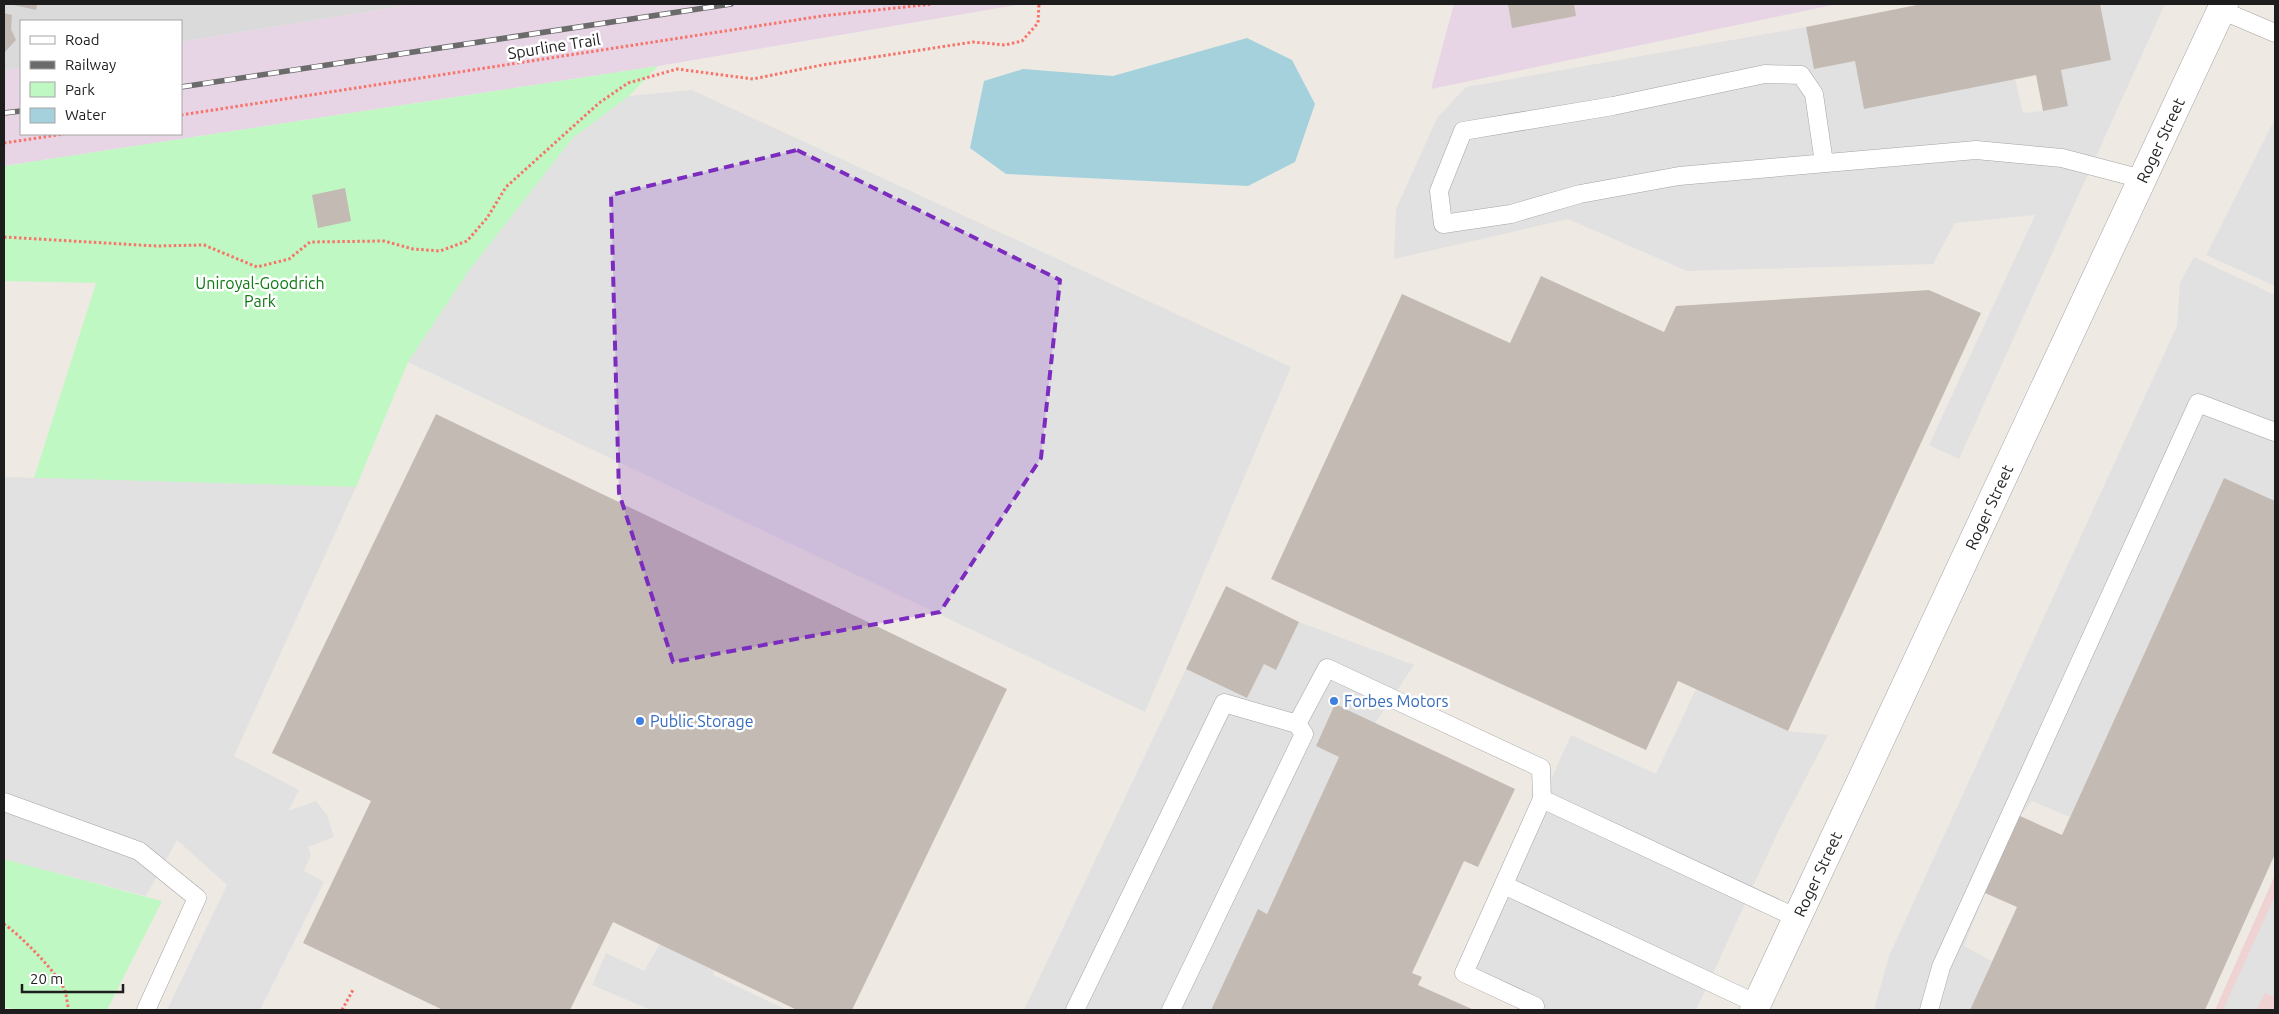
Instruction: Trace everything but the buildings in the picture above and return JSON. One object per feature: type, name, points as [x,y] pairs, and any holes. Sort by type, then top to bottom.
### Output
[{"type":"street","name":"Roger Street","points":[[1755,1007],[2223,7]]},
{"type":"lane","points":[[2223,7],[2275,34]]},
{"type":"lane","points":[[1824,163],[1814,94],[1801,75],[1765,74],[1613,106],[1463,131],[1440,191],[1443,224],[1511,214],[1580,194],[1679,176],[1976,150],[2062,158],[2142,179]]},
{"type":"lane","points":[[1929,1010],[1941,967],[2198,403],[2275,432]]},
{"type":"lane","points":[[1297,724],[1327,668],[1541,768],[1542,799],[1464,973],[1535,1006],[1533,1010]]},
{"type":"lane","points":[[1075,1010],[1224,703],[1297,724],[1304,734],[1171,1010]]},
{"type":"lane","points":[[1542,799],[1797,918]]},
{"type":"lane","points":[[4,802],[139,850],[197,898],[146,1010]]},
{"type":"lane","points":[[1504,885],[1755,1007]]},
{"type":"path","name":"Spurline Trail","points":[[182,115],[822,16],[932,4]]},
{"type":"path","points":[[4,236],[156,246],[204,246],[257,267],[289,259],[310,242],[384,241],[413,250],[440,251],[467,240],[487,218],[506,187],[599,103],[628,82],[677,69],[753,79],[822,65],[973,42],[1005,45],[1022,42],[1038,23],[1040,4]]},
{"type":"path","points":[[4,144],[58,135]]},
{"type":"path","points":[[4,924],[17,934],[57,978],[65,991],[68,1010]]},
{"type":"path","points":[[342,1010],[354,988]]},
{"type":"highlighted area","points":[[797,150],[1060,280],[1041,458],[940,612],[673,662],[619,493],[611,195]]},
{"type":"shaded area","points":[[4,4],[415,4],[182,42],[182,20],[20,20],[20,68],[4,71]]},
{"type":"shaded area","points":[[415,4],[1023,4],[658,66],[4,166],[4,71],[20,68],[20,135],[182,135],[182,42]]},
{"type":"shaded area","points":[[1454,4],[1838,4],[1431,89]]},
{"type":"shaded area","points":[[2100,4],[2165,4],[1959,459],[1929,445],[2035,215],[1955,223],[1933,264],[1687,271],[1568,219],[1394,259],[1396,209],[1437,118],[1466,87],[1806,27],[1814,69],[1855,61],[1865,109],[2015,79],[2023,113],[2043,111],[2068,105],[2061,70],[2111,60]]},
{"type":"shaded area","points":[[692,90],[1291,367],[1145,712],[408,362],[468,272],[573,138],[629,96]]},
{"type":"shaded area","points":[[2275,119],[2275,286],[2206,255]]},
{"type":"shaded area","points":[[2194,257],[2275,295],[2275,501],[2224,478],[2070,817],[2032,801],[2020,816],[1985,893],[1964,946],[1992,961],[1970,1010],[1874,1010],[1889,956],[2177,326],[2180,283]]},
{"type":"shaded area","points":[[4,477],[356,487],[234,756],[299,790],[288,811],[316,801],[327,815],[334,837],[308,847],[311,855],[304,871],[324,882],[260,1010],[167,1010],[227,885],[177,840],[146,896],[4,859]]},
{"type":"shaded area","points":[[1299,622],[1414,665],[1375,723],[1335,705],[1316,746],[1339,757],[1267,914],[1258,909],[1211,1010],[1024,1010],[1186,669],[1247,698],[1264,664],[1276,670]]},
{"type":"shaded area","points":[[1696,689],[1788,731],[1828,735],[1779,830],[1696,1010],[1533,1010],[1464,973],[1571,735],[1656,774]]},
{"type":"shaded area","points":[[2275,875],[2275,1010],[2215,1010]]},
{"type":"shaded area","points":[[2275,896],[2275,997],[2265,993],[2256,1010],[2223,1010]]},
{"type":"shaded area","points":[[660,944],[715,971],[713,975],[787,1010],[651,1010],[592,985],[606,953],[644,971]]},
{"type":"green space","name":"Uniroyal-Goodrich Park","points":[[658,66],[629,96],[573,138],[468,272],[408,362],[356,487],[34,478],[96,283],[4,281],[4,166]]},
{"type":"green space","points":[[4,859],[162,901],[107,1010],[18,1010],[4,1007]]},
{"type":"water","points":[[1247,38],[1292,60],[1315,104],[1295,162],[1248,186],[1006,174],[970,148],[984,81],[1023,69],[1113,76]]},
{"type":"railway","points":[[182,87],[731,4]]},
{"type":"railway","points":[[4,113],[20,111]]},
{"type":"place","name":"Forbes Motors","points":[[1334,701]]},
{"type":"place","name":"Public Storage","points":[[640,721]]}]
